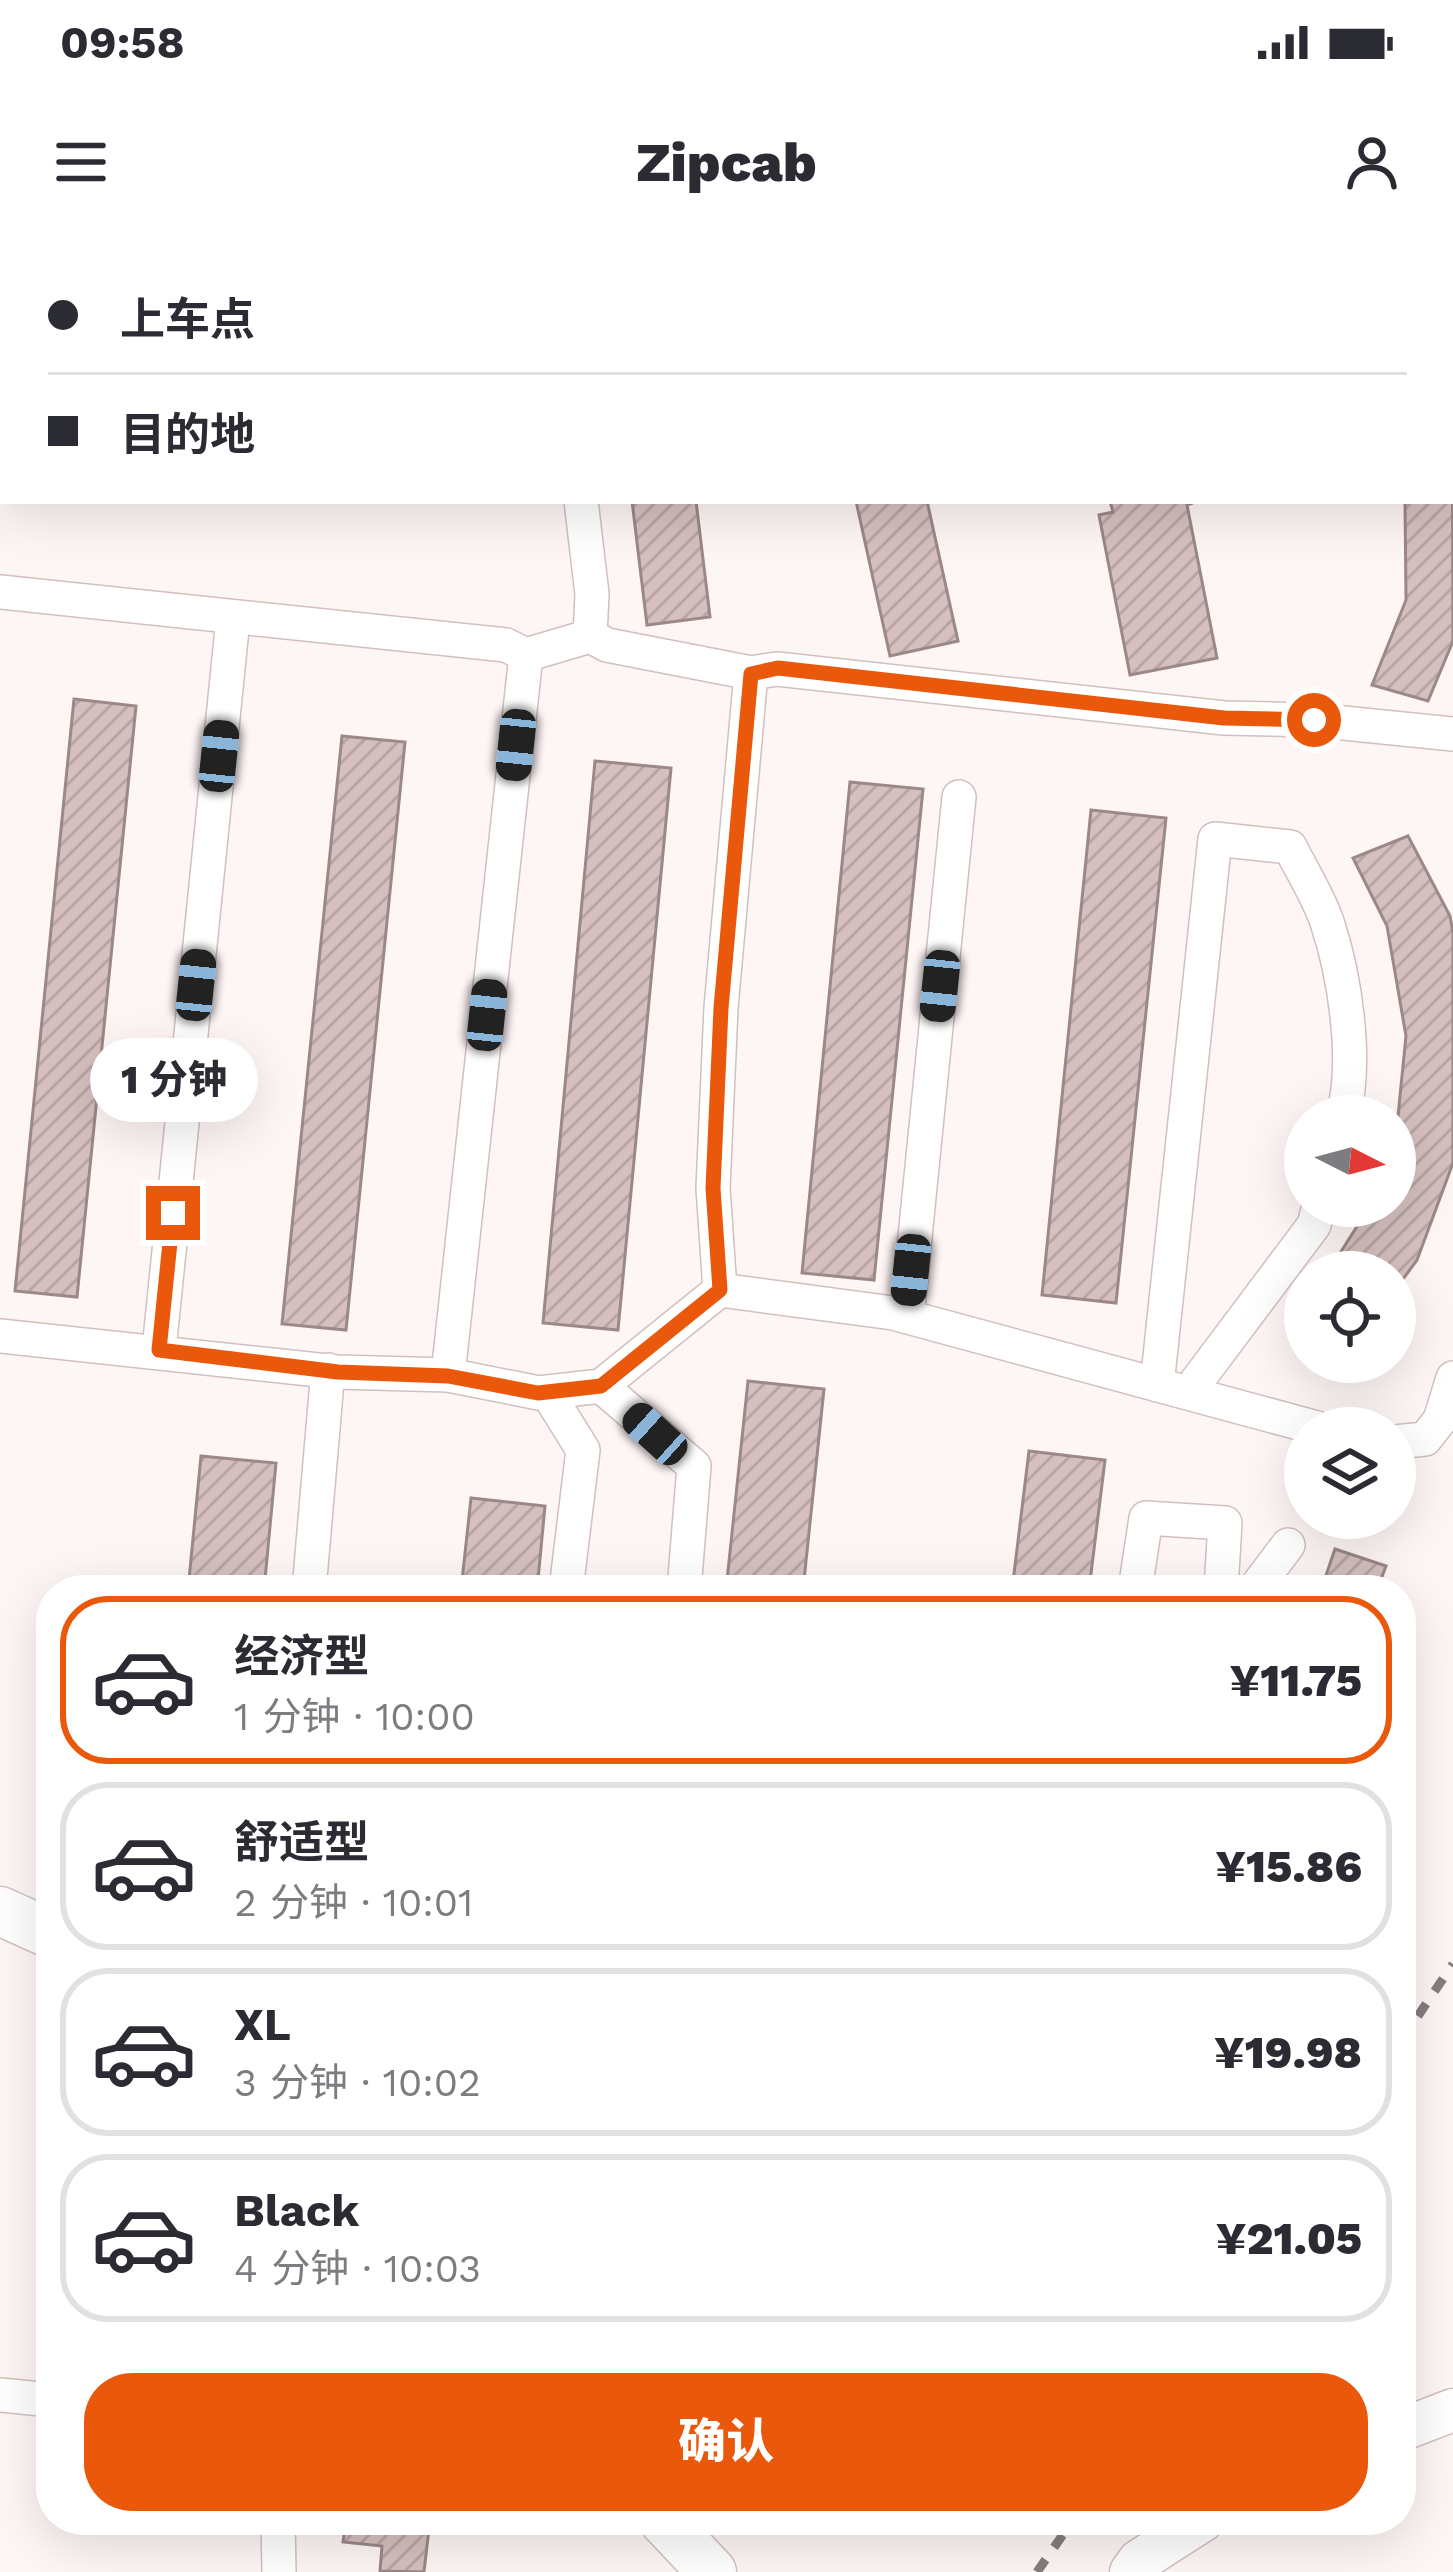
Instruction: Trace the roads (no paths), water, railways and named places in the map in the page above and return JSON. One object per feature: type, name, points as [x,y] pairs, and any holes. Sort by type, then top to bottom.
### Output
[{"type":"main road","points":[[0,1910],[36,1927]]},
{"type":"main road","points":[[677,2535],[712,2572]]},
{"type":"street","points":[[581,504],[592,594],[590,636]]},
{"type":"street","points":[[0,592],[506,645],[526,655],[590,636],[607,645],[751,674],[778,668],[1224,718],[1314,720],[1453,734]]},
{"type":"street","points":[[159,1350],[233,619]]},
{"type":"street","points":[[448,1376],[526,655]]},
{"type":"street","points":[[720,1290],[713,1188],[720,1030],[751,674]]},
{"type":"street","points":[[907,1317],[959,797]]},
{"type":"street","points":[[1173,1389],[1215,839],[1290,847],[1326,920],[1345,1002],[1348,1095]]},
{"type":"street","points":[[1173,1389],[1313,1227]]},
{"type":"street","points":[[0,1336],[328,1370],[448,1376],[547,1392],[601,1386],[720,1290],[907,1317],[1284,1419]]},
{"type":"street","points":[[310,1575],[328,1370]]},
{"type":"street","points":[[1416,1440],[1425,1439],[1440,1420],[1453,1378]]},
{"type":"street","points":[[601,1386],[694,1466],[685,1575]]},
{"type":"street","points":[[547,1392],[583,1450],[568,1575]]},
{"type":"street","points":[[1137,1575],[1147,1517],[1225,1523],[1222,1575]]},
{"type":"street","points":[[1265,1575],[1288,1544]]},
{"type":"street","points":[[0,2395],[36,2399]]},
{"type":"street","points":[[1416,2424],[1453,2410]]},
{"type":"street","points":[[278,2535],[279,2572]]},
{"type":"street","points":[[1131,2572],[1139,2561],[1180,2535]]},
{"type":"railway","points":[[1416,2019],[1453,1964]]},
{"type":"railway","points":[[1037,2572],[1063,2535]]}]
